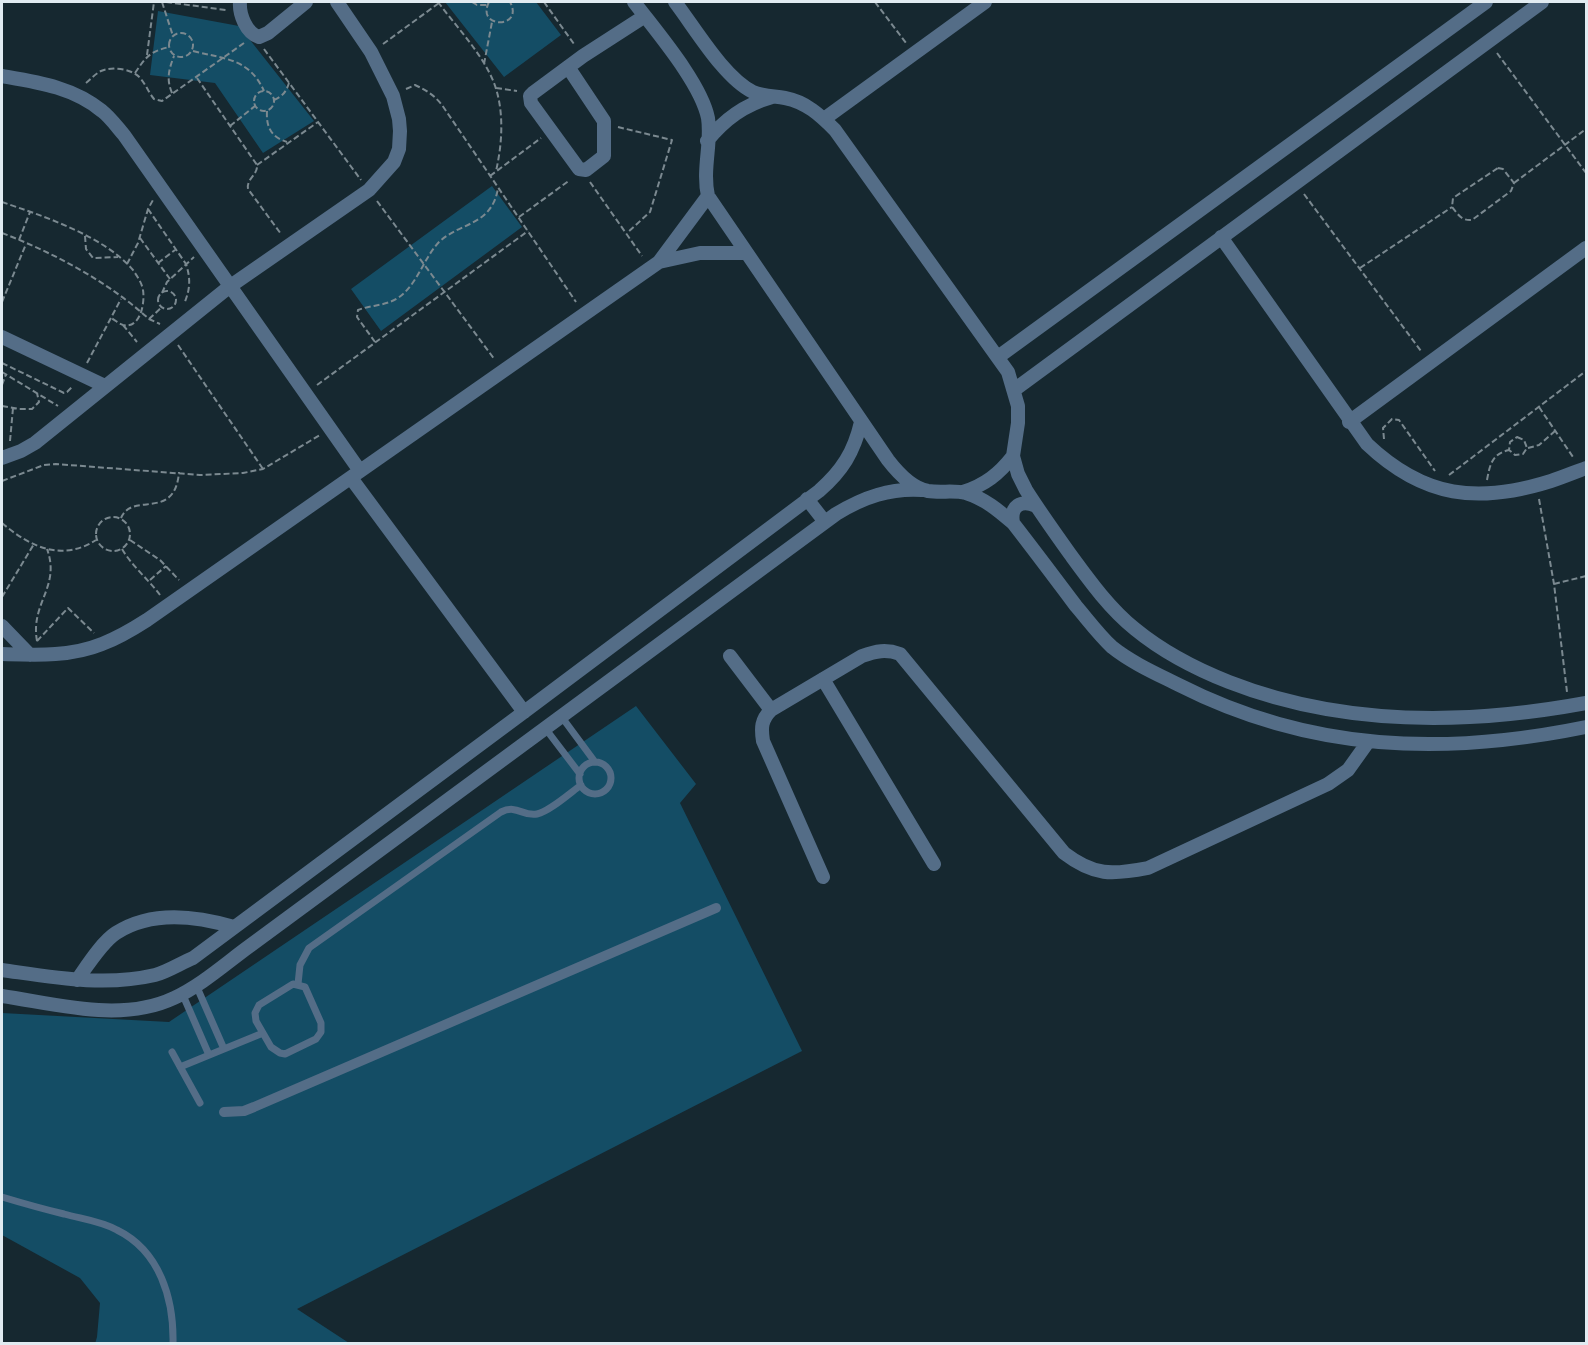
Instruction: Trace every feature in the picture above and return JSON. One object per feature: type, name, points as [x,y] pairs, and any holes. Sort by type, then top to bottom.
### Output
[{"type":"street","points":[[240,2],[242,18],[254,36],[263,36],[306,2]]},
{"type":"street","points":[[3,458],[35,443],[229,287],[369,190],[394,162],[399,149],[399,119],[393,96],[371,52],[337,2]]},
{"type":"street","points":[[634,2],[699,94],[708,120],[705,182],[708,196],[898,473],[912,484],[927,491]]},
{"type":"street","points":[[675,2],[738,83],[754,92],[798,102],[811,108],[835,130],[1008,372],[1014,390],[1018,423],[1013,456],[1018,474],[1035,506],[1093,586],[1133,628],[1154,644],[1184,661],[1246,689],[1319,709],[1357,715],[1410,719],[1457,719],[1587,703]]},
{"type":"street","points":[[824,119],[985,2]]},
{"type":"street","points":[[998,357],[1486,2]]},
{"type":"street","points":[[1014,390],[1542,2]]},
{"type":"street","points":[[568,68],[604,123],[604,156],[582,170],[531,103],[530,96],[583,56],[645,16]]},
{"type":"street","points":[[2,76],[45,84],[76,94],[102,111],[124,135],[330,429],[355,474],[524,712]]},
{"type":"street","points":[[707,141],[728,118],[756,102],[772,97]]},
{"type":"street","points":[[2,654],[36,650],[62,654],[104,644],[147,620],[655,265],[708,196]]},
{"type":"street","points":[[1221,237],[1349,422],[1386,462],[1408,476],[1459,493],[1484,493],[1536,484],[1584,469]]},
{"type":"street","points":[[1349,422],[1587,248]]},
{"type":"street","points":[[655,265],[700,253],[746,253]]},
{"type":"street","points":[[2,336],[105,386]]},
{"type":"street","points":[[2,970],[77,980],[106,981],[157,975],[193,958],[807,499],[834,477],[847,461],[856,442],[861,422]]},
{"type":"street","points":[[963,492],[992,479],[1013,456]]},
{"type":"street","points":[[2,996],[103,1010],[128,1010],[152,1006],[182,993],[196,985],[825,522],[852,504],[870,496],[908,489],[963,492],[982,499],[1013,523],[1092,625],[1112,647],[1139,665],[1245,715],[1287,728],[1368,742],[1416,744],[1508,740],[1587,727]]},
{"type":"street","points":[[807,499],[825,522]]},
{"type":"street","points":[[1013,523],[1014,508],[1020,503],[1028,502],[1035,506]]},
{"type":"street","points":[[2,626],[36,650]]},
{"type":"street","points":[[823,877],[764,741],[762,726],[764,717],[771,710],[823,679],[875,651],[889,650],[900,654],[1064,853],[1081,866],[1100,872],[1122,873],[1148,868],[1328,784],[1348,770],[1368,742]]},
{"type":"street","points":[[730,656],[771,710]]},
{"type":"street","points":[[823,679],[934,864]]},
{"type":"street","points":[[224,1112],[244,1111],[254,1107],[716,908]]},
{"type":"street","points":[[77,980],[115,934],[147,919],[192,917],[234,927]]},
{"type":"lane","points":[[545,728],[580,774],[581,785],[588,792],[598,794],[603,792],[610,785],[609,770],[595,762],[561,716]]},
{"type":"lane","points":[[580,774],[585,766],[595,762]]},
{"type":"lane","points":[[298,984],[300,965],[309,948],[482,826],[507,809],[514,808],[533,815],[541,813],[581,785]]},
{"type":"lane","points":[[298,984],[305,987],[321,1023],[319,1036],[285,1053],[280,1053],[271,1047],[263,1033],[256,1021],[256,1009],[289,986],[298,984]]},
{"type":"lane","points":[[196,985],[224,1049]]},
{"type":"lane","points":[[182,993],[209,1055]]},
{"type":"lane","points":[[180,1067],[263,1033]]},
{"type":"lane","points":[[172,1052],[200,1103]]},
{"type":"lane","points":[[2,1197],[107,1225],[130,1238],[151,1258],[159,1270],[169,1303],[173,1344]]},
{"type":"path","points":[[147,55],[154,2]]},
{"type":"path","points":[[174,56],[169,47],[173,36],[164,2],[229,11],[242,18]]},
{"type":"path","points":[[371,52],[438,2],[484,64],[496,88],[502,138],[496,171]]},
{"type":"path","points":[[472,2],[477,5],[487,5]]},
{"type":"path","points":[[489,2],[487,14],[493,21],[503,23],[511,17],[513,7],[510,2]]},
{"type":"path","points":[[544,2],[583,56]]},
{"type":"path","points":[[876,2],[914,54]]},
{"type":"path","points":[[484,64],[493,21]]},
{"type":"path","points":[[173,36],[184,33],[193,40],[193,51],[185,58],[174,56]]},
{"type":"path","points":[[76,94],[99,72],[104,70],[128,71],[135,73],[141,79],[154,99],[162,101],[254,36],[503,371]]},
{"type":"path","points":[[1488,41],[1587,173]]},
{"type":"path","points":[[135,73],[152,51],[169,47]]},
{"type":"path","points":[[193,51],[237,62],[249,68],[258,78],[264,91]]},
{"type":"path","points":[[172,94],[168,71],[174,56]]},
{"type":"path","points":[[196,77],[257,165],[257,171],[248,183],[248,189],[290,246]]},
{"type":"path","points":[[288,143],[279,140],[271,132],[266,122],[267,111],[274,100],[287,90],[289,82]]},
{"type":"path","points":[[393,96],[414,85],[429,92],[442,105],[584,314]]},
{"type":"path","points":[[496,88],[533,93]]},
{"type":"path","points":[[267,111],[255,106],[254,98],[260,91],[264,91],[269,92],[274,100]]},
{"type":"path","points":[[230,126],[255,106]]},
{"type":"path","points":[[257,165],[318,122]]},
{"type":"path","points":[[604,123],[672,140],[650,212],[626,233]]},
{"type":"path","points":[[1452,207],[1460,218],[1466,221],[1472,220],[1511,191],[1514,183],[1587,129]]},
{"type":"path","points":[[490,176],[551,130]]},
{"type":"path","points":[[1360,268],[1452,207],[1454,198],[1493,170],[1503,169],[1514,183]]},
{"type":"path","points":[[519,217],[582,170],[626,233],[655,265]]},
{"type":"path","points":[[1295,183],[1429,363]]},
{"type":"path","points":[[375,342],[357,317],[358,310],[383,305],[399,297],[411,285],[440,242],[483,217],[491,207],[498,188]]},
{"type":"path","points":[[127,264],[140,238],[150,203],[163,193]]},
{"type":"path","points":[[2,202],[84,236],[106,247],[127,264],[141,283],[144,297],[136,323],[123,324]]},
{"type":"path","points":[[148,209],[186,264],[189,272],[188,296],[179,310]]},
{"type":"path","points":[[19,240],[30,212]]},
{"type":"path","points":[[305,393],[528,231]]},
{"type":"path","points":[[2,234],[26,243],[86,274],[141,311],[149,319],[174,331],[263,469]]},
{"type":"path","points":[[84,236],[86,249],[93,258],[118,257]]},
{"type":"path","points":[[140,238],[170,279]]},
{"type":"path","points":[[2,302],[26,243]]},
{"type":"path","points":[[162,307],[159,300],[170,279],[202,249]]},
{"type":"path","points":[[158,263],[175,250]]},
{"type":"path","points":[[149,319],[162,307],[170,308],[176,303],[174,294],[162,293]]},
{"type":"path","points":[[2,363],[64,393],[70,390],[81,375],[121,298]]},
{"type":"path","points":[[111,318],[123,324],[136,339],[144,354]]},
{"type":"path","points":[[158,323],[166,320]]},
{"type":"path","points":[[1388,446],[1383,428],[1396,418],[1437,484],[1587,371]]},
{"type":"path","points":[[2,372],[70,414]]},
{"type":"path","points":[[2,385],[6,374]]},
{"type":"path","points":[[2,406],[32,409],[39,402],[37,393]]},
{"type":"path","points":[[1539,407],[1584,469]]},
{"type":"path","points":[[3,458],[12,428],[13,408]]},
{"type":"path","points":[[2,481],[33,469],[56,464],[222,475],[263,469],[330,429]]},
{"type":"path","points":[[1509,450],[1515,455],[1523,454],[1527,448],[1539,446],[1555,431]]},
{"type":"path","points":[[1509,450],[1510,442],[1517,437],[1524,440],[1527,448]]},
{"type":"path","points":[[1484,493],[1491,460],[1496,455],[1509,450]]},
{"type":"path","points":[[121,518],[131,506],[152,505],[167,498],[178,483],[179,472]]},
{"type":"path","points":[[1536,484],[1554,584],[1569,706]]},
{"type":"path","points":[[112,516],[121,518],[130,531],[129,540],[122,549],[106,550],[96,540],[95,531],[98,524],[104,518],[112,516]]},
{"type":"path","points":[[2,523],[21,537],[47,549],[76,550],[96,540]]},
{"type":"path","points":[[129,540],[145,549],[166,566],[181,583],[186,593]]},
{"type":"path","points":[[2,597],[34,544]]},
{"type":"path","points":[[36,650],[36,617],[51,580],[51,564],[47,549]]},
{"type":"path","points":[[122,549],[168,605]]},
{"type":"path","points":[[149,580],[166,566]]},
{"type":"path","points":[[1554,584],[1587,576]]},
{"type":"path","points":[[36,650],[68,608],[104,644]]},
{"type":"shaded area","points":[[445,2],[536,2],[561,35],[504,77]]},
{"type":"shaded area","points":[[158,11],[239,26],[314,121],[263,153],[215,83],[150,75]]},
{"type":"shaded area","points":[[492,186],[522,227],[381,331],[351,289]]},
{"type":"shaded area","points":[[636,706],[696,784],[680,803],[802,1051],[297,1309],[349,1343],[95,1344],[100,1303],[80,1278],[2,1235],[2,1013],[169,1022]]}]
